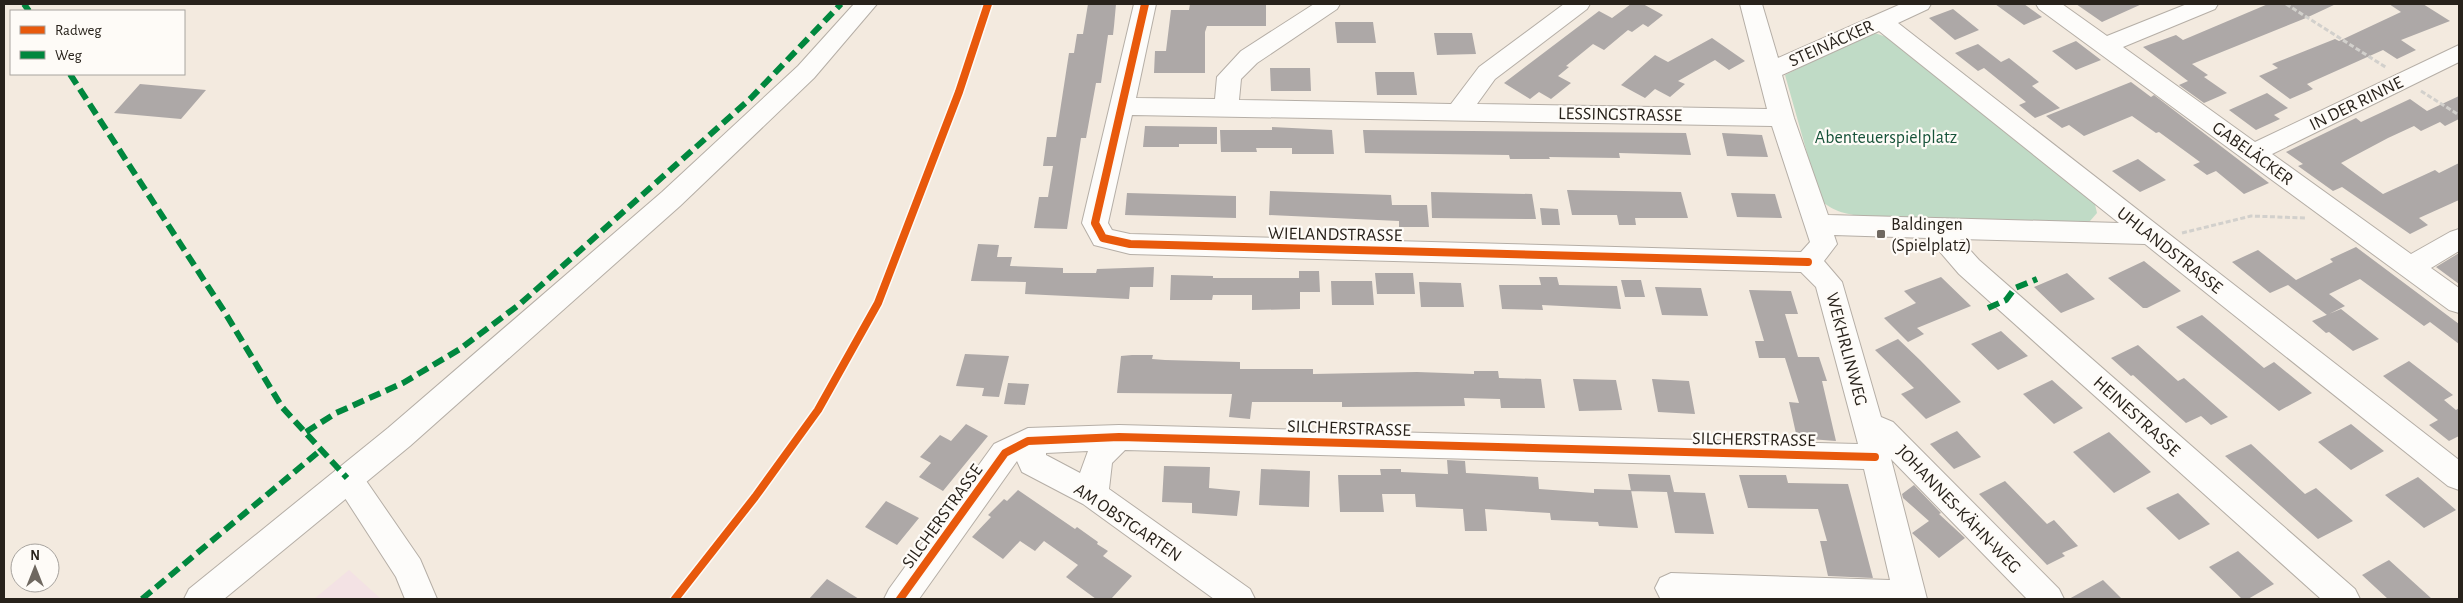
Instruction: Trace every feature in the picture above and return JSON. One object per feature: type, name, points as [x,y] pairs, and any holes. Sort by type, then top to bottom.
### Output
[{"type":"street","points":[[200,599],[399,437],[671,199],[806,72],[866,4]]},
{"type":"street","name":"WIELANDSTRASSE","points":[[1145,4],[1095,223],[1104,238],[1130,244],[1808,262]]},
{"type":"street","points":[[1226,107],[1229,77],[1249,58],[1328,4]]},
{"type":"street","points":[[1459,111],[1487,73],[1579,4]]},
{"type":"street","points":[[1751,4],[1782,118],[1824,244],[1808,262]]},
{"type":"street","name":"STEINÄCKER","points":[[1770,71],[1920,4]]},
{"type":"street","name":"GABELÄCKER","points":[[2047,4],[2459,302]]},
{"type":"street","points":[[2105,46],[2207,4]]},
{"type":"street","name":"UHLANDSTRASSE","points":[[1881,21],[2459,478]]},
{"type":"street","name":"IN DER RINNE","points":[[2253,154],[2459,52]]},
{"type":"street","name":"LESSINGSTRASSE","points":[[1121,106],[1782,118]]},
{"type":"street","points":[[1819,225],[2148,234]]},
{"type":"street","name":"HEINESTRASSE","points":[[1936,229],[1969,267],[2344,599]]},
{"type":"street","points":[[2410,267],[2459,239]]},
{"type":"street","name":"WEKHRLINWEG","points":[[1672,588],[1910,597],[1867,424],[1828,282],[1808,262]]},
{"type":"street","name":"JOHANNES-KÄHN-WEG","points":[[1867,424],[1883,432],[2048,599]]},
{"type":"street","points":[[1094,495],[1094,468],[1105,447],[1119,437]]},
{"type":"street","name":"SILCHERSTRASSE","points":[[900,599],[1005,454],[1028,441],[1119,437],[1875,457]]},
{"type":"street","name":"AM OBSTGARTEN","points":[[1028,441],[1033,463],[1094,495],[1238,599]]},
{"type":"street","points":[[347,478],[409,569],[421,599]]},
{"type":"path","points":[[2286,4],[2459,115]]},
{"type":"path","points":[[2148,234],[2168,237],[2201,226],[2251,216],[2342,217]]},
{"type":"shaded area","points":[[349,570],[381,599],[314,599]]},
{"type":"green space","name":"Abenteuerspielplatz","points":[[1872,32],[1895,40],[2094,200],[2097,213],[2090,221],[2078,224],[1867,217],[1842,212],[1825,204],[1820,199],[1785,75]]},
{"type":"building","points":[[1088,4],[1116,4],[1113,35],[1108,35],[1101,83],[1096,83],[1086,138],[1081,138],[1067,229],[1034,228],[1039,197],[1048,197],[1053,166],[1043,166],[1047,137],[1056,137],[1069,53],[1074,53],[1077,34],[1083,34]]},
{"type":"building","points":[[1190,4],[1266,5],[1266,26],[1207,26],[1205,32],[1205,73],[1154,73],[1155,51],[1166,51],[1171,10],[1189,10]]},
{"type":"building","points":[[1631,4],[1643,4],[1663,15],[1648,27],[1643,24],[1632,32],[1628,30],[1604,50],[1593,44],[1566,66],[1569,67],[1558,76],[1571,83],[1551,99],[1539,92],[1530,99],[1504,83],[1599,11],[1612,18]]},
{"type":"building","points":[[1995,4],[2024,4],[2042,17],[2024,25]]},
{"type":"building","points":[[2076,4],[2142,4],[2102,22]]},
{"type":"building","points":[[2268,4],[2336,4],[2192,64],[2208,75],[2204,77],[2227,93],[2204,103],[2179,85],[2188,81],[2143,47],[2176,35],[2183,40]]},
{"type":"building","points":[[2389,4],[2423,4],[2450,21],[2401,40],[2416,50],[2397,59],[2383,50],[2307,84],[2313,89],[2290,99],[2259,76],[2278,68],[2272,64],[2335,39],[2339,41],[2401,12]]},
{"type":"building","points":[[1953,9],[1979,30],[1955,40],[1929,18]]},
{"type":"building","points":[[1335,22],[1373,22],[1376,43],[1337,43]]},
{"type":"building","points":[[1434,33],[1472,33],[1476,54],[1437,55]]},
{"type":"building","points":[[1712,38],[1745,61],[1729,70],[1715,60],[1678,81],[1685,84],[1670,97],[1655,89],[1645,98],[1621,85],[1655,55],[1668,62]]},
{"type":"building","points":[[2076,41],[2101,60],[2076,70],[2052,51]]},
{"type":"building","points":[[1978,44],[2001,62],[2009,58],[2039,82],[2032,86],[2060,108],[2035,118],[2019,105],[2026,102],[1984,68],[1978,71],[1955,53]]},
{"type":"building","points":[[1270,68],[1310,68],[1311,91],[1271,91]]},
{"type":"building","points":[[1375,72],[1414,72],[1417,95],[1377,95]]},
{"type":"building","points":[[2131,82],[2151,97],[2154,95],[2269,183],[2244,194],[2216,171],[2207,175],[2193,165],[2200,162],[2159,132],[2156,133],[2132,116],[2084,136],[2069,125],[2062,128],[2046,116]]},
{"type":"building","points":[[140,84],[206,90],[181,119],[114,113]]},
{"type":"building","points":[[2267,93],[2288,108],[2274,115],[2280,119],[2256,130],[2229,110]]},
{"type":"building","points":[[2459,96],[2459,119],[2445,126],[2440,122],[2421,131],[2414,126],[2341,163],[2383,194],[2435,170],[2439,173],[2459,163],[2459,200],[2419,218],[2428,225],[2410,234],[2342,187],[2333,191],[2298,166],[2303,164],[2286,152],[2356,118],[2361,122],[2410,99],[2427,111]]},
{"type":"building","points":[[1145,126],[1217,127],[1217,144],[1179,144],[1179,147],[1143,147]]},
{"type":"building","points":[[1272,127],[1332,130],[1334,154],[1292,154],[1292,148],[1256,148],[1257,152],[1221,152],[1220,130],[1272,130]]},
{"type":"building","points":[[1363,130],[1686,133],[1691,155],[1619,153],[1620,158],[1549,157],[1550,159],[1510,159],[1509,155],[1365,153]]},
{"type":"building","points":[[1722,133],[1762,135],[1768,157],[1727,156]]},
{"type":"building","points":[[2138,159],[2166,180],[2140,192],[2112,171]]},
{"type":"building","points":[[1567,190],[1681,192],[1688,218],[1635,218],[1636,225],[1619,225],[1617,215],[1572,215]]},
{"type":"building","points":[[1270,191],[1391,195],[1392,205],[1427,205],[1429,227],[1399,227],[1399,221],[1269,215]]},
{"type":"building","points":[[1431,192],[1532,194],[1536,219],[1432,218]]},
{"type":"building","points":[[1127,193],[1236,196],[1236,218],[1125,215]]},
{"type":"building","points":[[1731,193],[1775,194],[1782,218],[1737,217]]},
{"type":"building","points":[[1540,208],[1558,209],[1560,225],[1542,225]]},
{"type":"building","points":[[978,244],[999,245],[997,257],[1012,257],[1010,266],[1063,268],[1063,273],[1096,273],[1097,269],[1154,267],[1153,287],[1130,287],[1129,299],[1025,294],[1026,282],[971,281]]},
{"type":"building","points":[[2356,247],[2459,324],[2459,344],[2430,322],[2424,326],[2360,279],[2329,294],[2345,306],[2327,315],[2288,285],[2270,293],[2232,262],[2258,250],[2296,280],[2333,262],[2330,259]]},
{"type":"building","points":[[2459,253],[2459,284],[2436,267]]},
{"type":"building","points":[[2144,261],[2181,291],[2147,308],[2143,308],[2108,278]]},
{"type":"building","points":[[1299,271],[1319,271],[1320,292],[1300,292],[1300,309],[1252,310],[1252,295],[1213,295],[1212,300],[1170,300],[1171,275],[1213,276],[1213,278],[1299,278]]},
{"type":"building","points":[[1375,273],[1413,273],[1415,294],[1377,294]]},
{"type":"building","points":[[2067,273],[2095,299],[2061,313],[2034,287]]},
{"type":"building","points":[[1539,277],[1557,277],[1559,285],[1617,286],[1621,309],[1542,305],[1543,310],[1502,309],[1499,285],[1541,285]]},
{"type":"building","points":[[1941,277],[1971,306],[1917,328],[1924,334],[1908,342],[1884,318],[1916,303],[1904,291]]},
{"type":"building","points":[[1621,280],[1641,280],[1645,297],[1625,297]]},
{"type":"building","points":[[1331,281],[1372,281],[1374,305],[1332,305]]},
{"type":"building","points":[[1419,282],[1461,283],[1464,307],[1421,307]]},
{"type":"building","points":[[1655,287],[1701,288],[1708,316],[1662,315]]},
{"type":"building","points":[[1749,290],[1791,291],[1798,314],[1785,314],[1798,357],[1819,357],[1827,381],[1822,381],[1836,441],[1797,438],[1789,402],[1799,403],[1785,358],[1759,358],[1755,341],[1764,341]]},
{"type":"building","points":[[2341,309],[2379,339],[2353,351],[2312,321]]},
{"type":"building","points":[[2202,315],[2264,368],[2274,362],[2312,393],[2279,411],[2176,327]]},
{"type":"building","points":[[2001,331],[2028,356],[1998,370],[1971,344]]},
{"type":"building","points":[[1898,339],[1961,402],[1926,419],[1901,394],[1914,388],[1875,350]]},
{"type":"building","points":[[2138,345],[2178,381],[2184,378],[2228,417],[2211,425],[2201,416],[2186,423],[2133,375],[2131,376],[2111,358]]},
{"type":"building","points":[[965,354],[1009,356],[999,397],[982,396],[984,388],[956,386]]},
{"type":"building","points":[[1153,355],[1152,359],[1165,360],[1240,362],[1240,369],[1313,369],[1313,374],[1417,372],[1474,374],[1474,371],[1498,371],[1499,378],[1541,379],[1545,408],[1501,408],[1500,399],[1464,398],[1465,406],[1342,407],[1342,402],[1252,402],[1250,419],[1229,417],[1232,394],[1117,393],[1121,356]]},
{"type":"building","points":[[2409,361],[2453,395],[2444,400],[2456,410],[2459,408],[2459,436],[2449,441],[2429,425],[2438,420],[2383,376]]},
{"type":"building","points":[[1573,379],[1616,380],[1622,410],[1579,411]]},
{"type":"building","points":[[1652,379],[1689,381],[1695,414],[1658,412]]},
{"type":"building","points":[[2052,380],[2083,408],[2054,424],[2023,394]]},
{"type":"building","points":[[1008,383],[1029,384],[1025,405],[1004,404]]},
{"type":"building","points":[[966,424],[988,436],[943,491],[919,477],[931,463],[920,457],[940,435],[951,441]]},
{"type":"building","points":[[2351,424],[2384,451],[2351,470],[2318,442]]},
{"type":"building","points":[[1957,431],[1981,457],[1954,469],[1930,444]]},
{"type":"building","points":[[2109,432],[2151,472],[2114,493],[2073,452]]},
{"type":"building","points":[[2251,444],[2305,494],[2316,488],[2353,521],[2318,539],[2225,456]]},
{"type":"building","points":[[1447,460],[1465,461],[1466,473],[1538,477],[1539,489],[1594,493],[1594,489],[1631,490],[1638,528],[1599,526],[1598,522],[1551,520],[1550,513],[1485,509],[1487,531],[1465,531],[1463,509],[1416,507],[1415,494],[1382,494],[1384,512],[1340,512],[1338,475],[1381,475],[1380,469],[1401,469],[1401,472],[1448,474]]},
{"type":"building","points":[[1164,466],[1210,467],[1209,488],[1240,491],[1237,516],[1192,513],[1192,503],[1162,502]]},
{"type":"building","points":[[1261,469],[1310,471],[1309,507],[1259,505]]},
{"type":"building","points":[[1628,474],[1670,475],[1674,492],[1705,493],[1714,534],[1675,533],[1667,492],[1631,491]]},
{"type":"building","points":[[1739,475],[1786,475],[1788,483],[1848,484],[1873,578],[1828,576],[1820,541],[1827,541],[1818,509],[1748,508]]},
{"type":"building","points":[[2418,477],[2456,510],[2424,528],[2385,495]]},
{"type":"building","points":[[2005,481],[2047,524],[2054,520],[2078,546],[2062,553],[2065,556],[2047,565],[1979,494]]},
{"type":"building","points":[[1914,485],[1941,513],[1939,514],[1965,538],[1939,558],[1912,533],[1929,521],[1903,498],[1902,494]]},
{"type":"building","points":[[1018,490],[1075,529],[1077,527],[1098,542],[1097,544],[1108,551],[1103,556],[1132,576],[1111,599],[1096,599],[1066,577],[1078,565],[1044,541],[1035,551],[1020,541],[1003,559],[972,537],[991,517],[988,515],[1004,499],[1007,501]]},
{"type":"building","points":[[2178,493],[2210,524],[2179,540],[2146,508]]},
{"type":"building","points":[[886,501],[919,518],[897,545],[865,527]]},
{"type":"building","points":[[2238,551],[2274,584],[2248,599],[2242,599],[2209,567]]},
{"type":"building","points":[[2389,560],[2432,599],[2388,599],[2362,575]]},
{"type":"building","points":[[827,579],[859,599],[809,599]]},
{"type":"building","points":[[2103,580],[2122,599],[2069,599]]},
{"type":"marked path","points":[[24,4],[28,10]]},
{"type":"marked path","points":[[306,432],[336,413],[403,383],[460,349],[520,304],[751,98],[841,4]]},
{"type":"marked path","points":[[71,75],[224,311],[282,407],[347,478]]},
{"type":"marked path","points":[[1988,308],[2006,300],[2015,288],[2037,279]]},
{"type":"marked path","points":[[142,599],[322,449]]},
{"type":"cycle path","points":[[675,599],[755,497],[818,410],[878,303],[959,92],[988,4]]},
{"type":"cycle path","points":[[1145,4],[1095,223],[1103,238],[1130,244],[1808,262]]},
{"type":"cycle path","points":[[900,599],[1005,453],[1028,441],[1119,437],[1875,457]]},
{"type":"place","name":"Baldingen (Spielplatz)","points":[[1881,234]]}]
